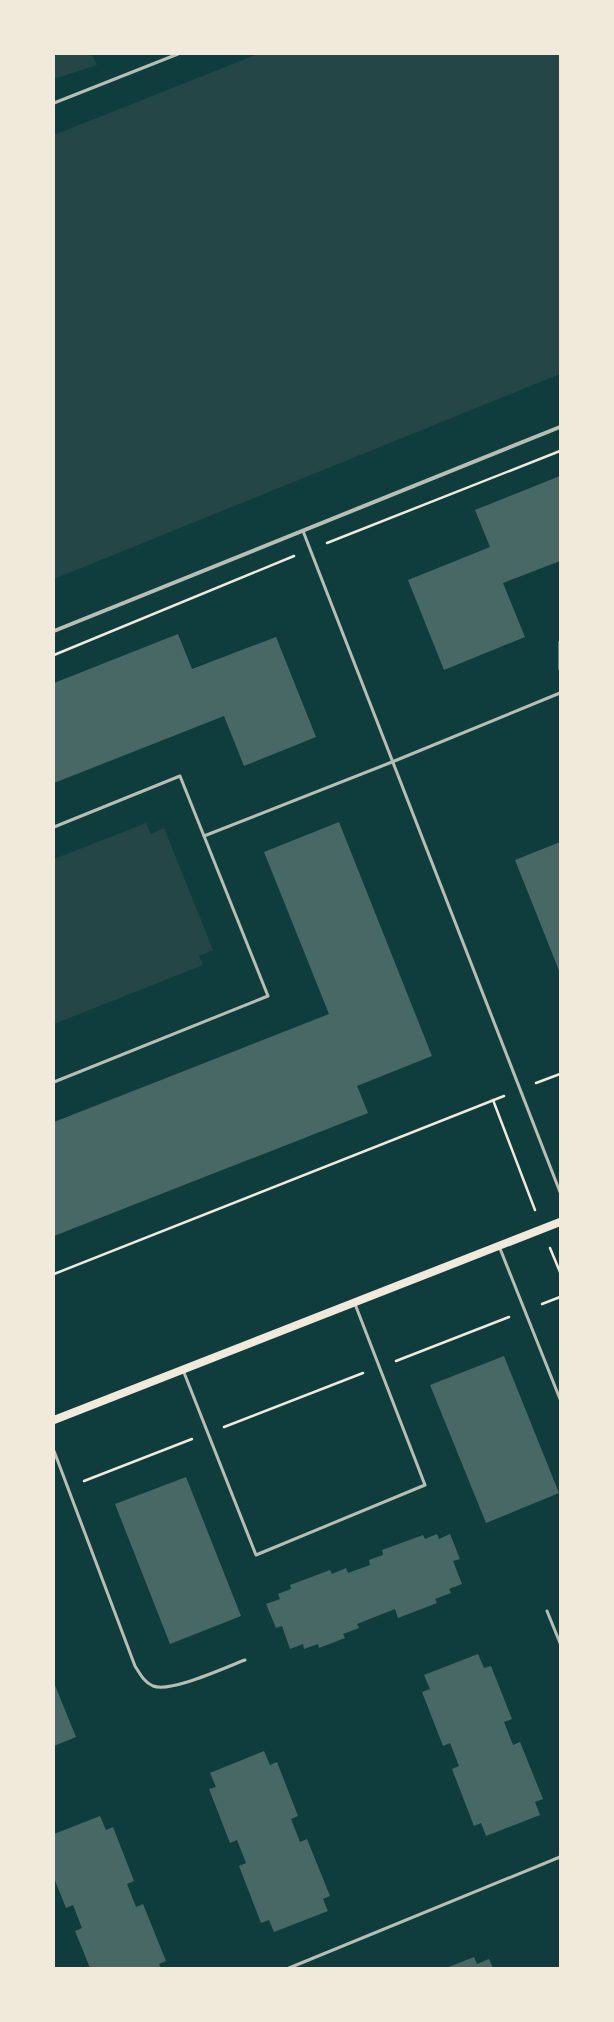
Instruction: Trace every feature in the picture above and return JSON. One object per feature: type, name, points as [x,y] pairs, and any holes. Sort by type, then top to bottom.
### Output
[{"type":"main road","points":[[54,1420],[560,1222]]},
{"type":"street","points":[[54,631],[560,427]]},
{"type":"lane","points":[[54,103],[178,54]]},
{"type":"lane","points":[[303,531],[560,1192]]},
{"type":"lane","points":[[560,642],[560,669]]},
{"type":"lane","points":[[204,836],[392,762],[560,693]]},
{"type":"lane","points":[[54,827],[180,776],[268,996],[54,1082]]},
{"type":"lane","points":[[499,1246],[560,1399]]},
{"type":"lane","points":[[182,1369],[256,1555],[425,1485],[354,1302]]},
{"type":"lane","points":[[54,1451],[135,1666],[144,1680],[155,1686],[169,1687],[187,1682],[245,1660]]},
{"type":"lane","points":[[547,1611],[560,1643]]},
{"type":"lane","points":[[289,1968],[560,1857]]},
{"type":"path","points":[[54,1274],[560,1074]]},
{"type":"path","points":[[493,1100],[560,1272]]},
{"type":"path","points":[[68,1487],[560,1297]]},
{"type":"shaded area","points":[[54,54],[92,54],[97,65],[54,79]]},
{"type":"shaded area","points":[[258,54],[560,54],[560,374],[54,579],[54,135]]},
{"type":"shaded area","points":[[146,823],[151,834],[164,828],[213,950],[199,956],[203,965],[54,1024],[54,859]]},
{"type":"building","points":[[560,476],[560,561],[503,583],[525,637],[444,670],[408,580],[490,547],[475,510]]},
{"type":"building","points":[[178,634],[192,669],[276,637],[316,737],[244,766],[224,716],[54,783],[54,683]]},
{"type":"building","points":[[339,822],[432,1056],[357,1086],[368,1113],[54,1236],[54,1122],[329,1014],[264,852]]},
{"type":"building","points":[[560,842],[560,973],[515,860]]},
{"type":"building","points":[[504,1356],[559,1493],[486,1523],[430,1385]]},
{"type":"building","points":[[186,1477],[241,1616],[170,1644],[115,1504]]},
{"type":"building","points":[[437,1534],[439,1539],[450,1534],[460,1559],[453,1561],[462,1584],[449,1589],[451,1593],[435,1599],[437,1603],[398,1618],[395,1609],[357,1624],[359,1628],[343,1634],[345,1638],[319,1648],[318,1644],[304,1649],[303,1644],[290,1649],[282,1626],[276,1628],[266,1604],[280,1599],[278,1594],[291,1589],[290,1585],[330,1570],[332,1574],[346,1568],[348,1573],[370,1565],[369,1560],[383,1555],[382,1550],[423,1535],[425,1539]]},
{"type":"building","points":[[478,1654],[484,1668],[491,1666],[512,1719],[504,1722],[513,1745],[520,1742],[543,1799],[535,1802],[540,1815],[486,1836],[481,1823],[474,1826],[452,1769],[459,1766],[450,1743],[443,1746],[422,1692],[430,1689],[424,1675]]},
{"type":"building","points":[[54,1683],[76,1737],[54,1746]]},
{"type":"building","points":[[264,1751],[270,1765],[277,1762],[298,1816],[291,1819],[300,1842],[307,1839],[330,1896],[323,1899],[328,1911],[274,1932],[269,1920],[261,1923],[239,1866],[246,1863],[237,1840],[230,1843],[209,1789],[216,1787],[210,1773]]},
{"type":"building","points":[[100,1816],[106,1830],[113,1827],[134,1881],[127,1884],[136,1907],[143,1904],[166,1961],[159,1964],[161,1968],[90,1968],[75,1931],[82,1928],[73,1905],[66,1908],[54,1878],[54,1834]]},
{"type":"building","points":[[474,1957],[477,1964],[489,1959],[493,1968],[446,1968]]}]
